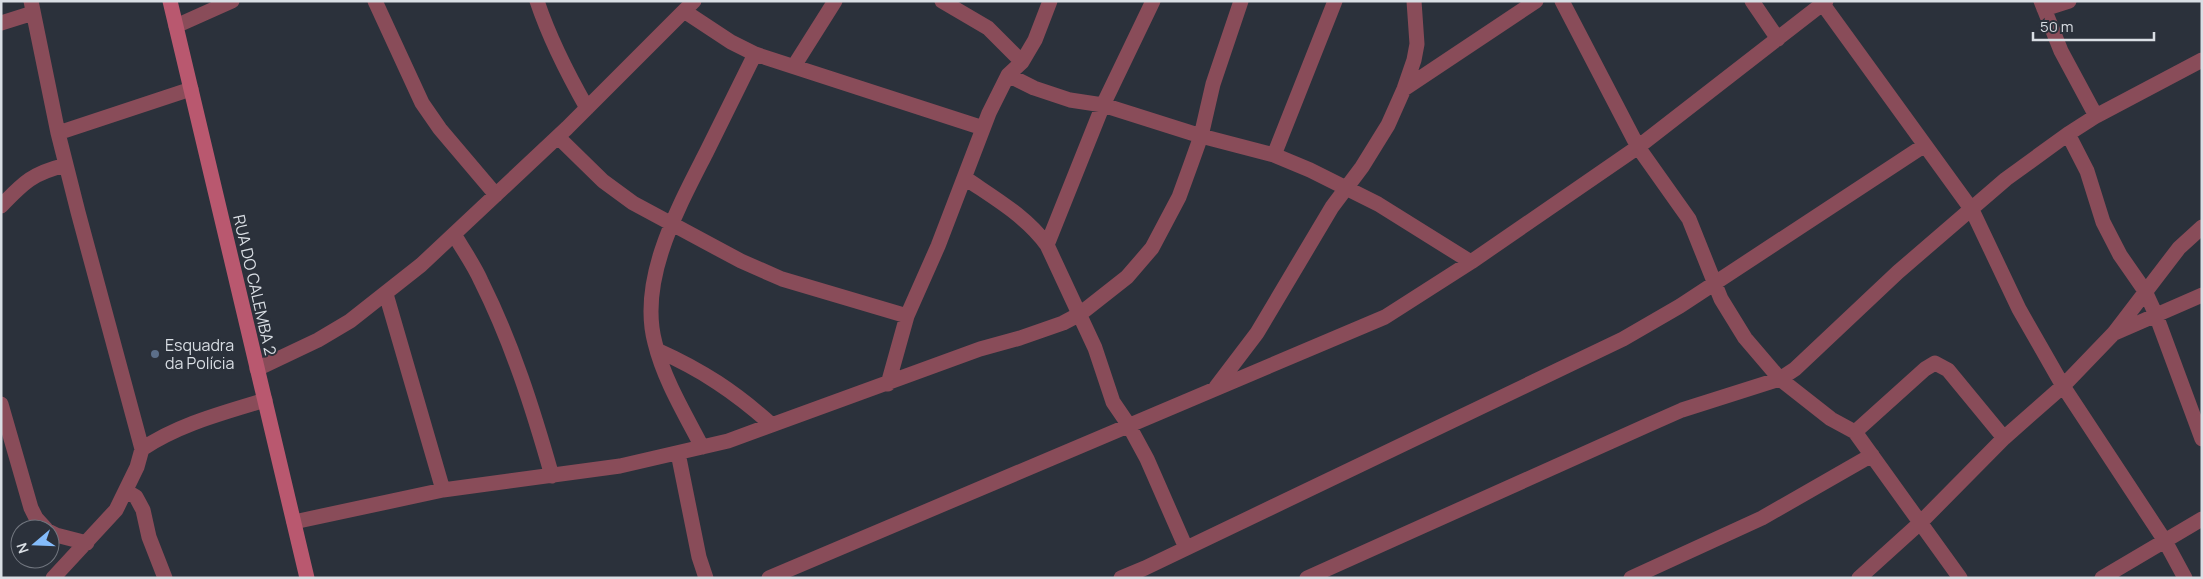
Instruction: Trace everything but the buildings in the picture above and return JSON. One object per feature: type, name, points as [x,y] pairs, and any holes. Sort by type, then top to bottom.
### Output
[{"type":"main road","name":"RUA DO CALEMBA 2","points":[[170,1],[307,578]]},
{"type":"street","points":[[375,1],[422,103],[440,128],[496,195]]},
{"type":"street","points":[[537,1],[547,31],[587,108]]},
{"type":"street","points":[[794,66],[835,1]]},
{"type":"street","points":[[942,1],[988,28],[1022,62]]},
{"type":"street","points":[[888,384],[907,316],[938,246],[983,128],[1008,76],[1022,62],[1035,40],[1050,1]]},
{"type":"street","points":[[1047,245],[1103,106],[1153,1]]},
{"type":"street","points":[[294,522],[442,490],[620,466],[728,441],[980,349],[1063,324],[1080,314],[1127,277],[1152,248],[1179,197],[1201,136],[1212,84],[1241,1]]},
{"type":"street","points":[[1274,155],[1335,1]]},
{"type":"street","points":[[1215,388],[1257,333],[1345,188],[1376,147],[1404,89],[1414,60],[1417,44],[1414,1]]},
{"type":"street","points":[[1404,89],[1536,1]]},
{"type":"street","points":[[1562,1],[1638,147],[1689,218],[1714,284],[1745,338],[1780,378],[1831,419],[1855,432],[1960,578]]},
{"type":"street","points":[[1752,1],[1778,39]]},
{"type":"street","points":[[2069,1],[2043,5],[2061,51],[2096,116]]},
{"type":"street","points":[[176,26],[226,2]]},
{"type":"street","points":[[769,578],[1128,424],[1385,317],[1471,262],[1638,147],[1824,2],[1972,210],[2019,310],[2063,386],[2165,541],[2185,578]]},
{"type":"street","points":[[257,369],[318,340],[350,321],[386,294],[454,234],[558,137],[689,6],[731,42],[755,54],[983,128]]},
{"type":"street","points":[[1,23],[32,7],[58,133],[142,449],[137,467],[116,510],[53,578]]},
{"type":"street","points":[[702,447],[676,396],[657,350],[651,319],[654,276],[670,224],[755,54]]},
{"type":"street","points":[[1307,578],[1665,417],[1780,378],[1795,369],[1898,272],[2006,179],[2096,116],[2202,60]]},
{"type":"street","points":[[1008,76],[1034,88],[1070,100],[1103,106],[1201,136],[1274,155],[1386,209],[1471,262]]},
{"type":"street","points":[[58,133],[191,89]]},
{"type":"street","points":[[2068,134],[2087,171],[2103,222],[2120,255],[2145,291],[2156,315],[2202,438]]},
{"type":"street","points":[[558,137],[603,182],[633,203],[741,261],[782,279],[907,316]]},
{"type":"street","points":[[1121,578],[1147,573],[1186,548],[1623,339],[1714,284],[1925,145]]},
{"type":"street","points":[[1,206],[30,179],[41,172],[66,164]]},
{"type":"street","points":[[965,178],[1020,216],[1038,233],[1047,245],[1095,348],[1113,402],[1128,424],[1167,502],[1186,548]]},
{"type":"street","points":[[1859,578],[1921,522],[2004,438],[2063,386],[2114,333],[2179,248],[2202,227]]},
{"type":"street","points":[[454,234],[480,278],[499,320],[534,414],[552,476]]},
{"type":"street","points":[[386,294],[442,490]]},
{"type":"street","points":[[2114,333],[2202,295]]},
{"type":"street","points":[[657,350],[691,365],[742,399],[772,425]]},
{"type":"street","points":[[1855,432],[1924,369],[1935,363],[1948,370],[2004,438]]},
{"type":"street","points":[[142,449],[159,438],[202,420],[265,400]]},
{"type":"street","points":[[2,406],[31,508],[37,519]]},
{"type":"street","points":[[678,453],[699,557],[706,578]]},
{"type":"street","points":[[1631,578],[1762,518],[1872,455]]},
{"type":"street","points":[[126,491],[136,496],[143,510],[149,536],[165,578]]},
{"type":"street","points":[[2102,578],[2202,519]]},
{"type":"street","points":[[60,535],[87,543]]},
{"type":"place","name":"Esquadra da Polícia","points":[[155,354]]}]
